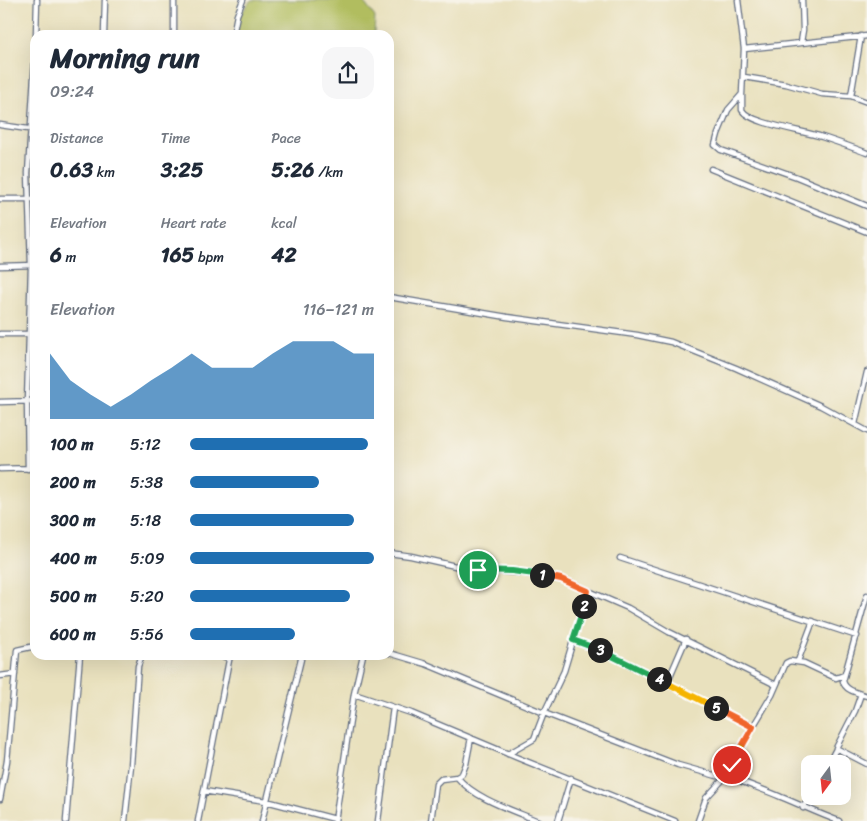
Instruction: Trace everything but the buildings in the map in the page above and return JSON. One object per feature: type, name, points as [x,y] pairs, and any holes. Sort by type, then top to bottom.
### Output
[{"type":"street","points":[[36,30],[37,0]]},
{"type":"street","points":[[104,30],[105,0]]},
{"type":"street","points":[[174,0],[174,30]]},
{"type":"street","points":[[234,30],[243,0]]},
{"type":"street","points":[[738,0],[744,49],[742,110],[747,115],[767,123],[821,136],[867,152]]},
{"type":"street","points":[[801,42],[803,30],[802,0]]},
{"type":"street","points":[[803,30],[811,41]]},
{"type":"street","points":[[744,49],[864,36],[851,96]]},
{"type":"street","points":[[744,77],[786,84],[822,94],[851,96],[867,102]]},
{"type":"street","points":[[742,94],[728,110],[715,142],[717,148],[797,177],[867,206]]},
{"type":"street","points":[[0,125],[30,130]]},
{"type":"street","points":[[30,156],[28,173],[30,225]]},
{"type":"street","points":[[711,169],[867,232]]},
{"type":"street","points":[[0,199],[28,199]]},
{"type":"street","points":[[0,266],[30,265]]},
{"type":"street","points":[[394,298],[507,317],[637,335],[671,342],[756,377],[831,411],[867,431]]},
{"type":"street","points":[[0,334],[30,334]]},
{"type":"street","points":[[0,469],[28,469],[27,401],[30,361]]},
{"type":"street","points":[[855,424],[867,372]]},
{"type":"street","points":[[0,402],[27,401]]},
{"type":"street","points":[[394,554],[473,570],[512,571],[554,577],[628,608],[657,625],[776,685]]},
{"type":"street","points":[[620,558],[857,636]]},
{"type":"street","points":[[508,754],[534,739],[544,712],[564,671],[588,591]]},
{"type":"street","points":[[867,595],[857,636],[844,675],[844,686],[867,696]]},
{"type":"street","points":[[861,619],[867,621]]},
{"type":"street","points":[[798,662],[813,621]]},
{"type":"street","points":[[667,683],[686,639]]},
{"type":"street","points":[[573,640],[619,658],[753,727]]},
{"type":"street","points":[[0,799],[6,761],[17,650],[30,647]]},
{"type":"street","points":[[394,654],[426,664],[678,765],[741,782],[839,821]]},
{"type":"street","points":[[66,821],[80,660]]},
{"type":"street","points":[[125,821],[132,757],[138,666],[140,660]]},
{"type":"street","points":[[198,821],[229,660]]},
{"type":"street","points":[[262,821],[301,660]]},
{"type":"street","points":[[204,791],[266,801],[335,820],[354,694],[362,660]]},
{"type":"street","points":[[698,821],[706,798],[726,777],[786,663],[790,660],[798,662],[836,678],[844,675]]},
{"type":"street","points":[[0,676],[15,674]]},
{"type":"street","points":[[354,694],[411,713],[675,821]]},
{"type":"street","points":[[833,755],[855,711],[860,694]]},
{"type":"street","points":[[378,821],[393,708]]},
{"type":"street","points":[[431,821],[436,784],[441,779],[456,777],[464,770],[471,738]]},
{"type":"street","points":[[836,749],[867,764]]},
{"type":"street","points":[[456,777],[462,784],[478,795],[538,821]]},
{"type":"street","points":[[558,821],[571,778]]},
{"type":"green space","points":[[251,0],[362,0],[375,17],[374,30],[236,30],[240,15]]},
{"type":"route","points":[[478,570],[523,572],[554,577],[588,591],[573,640],[619,658],[753,727],[732,765]]}]
